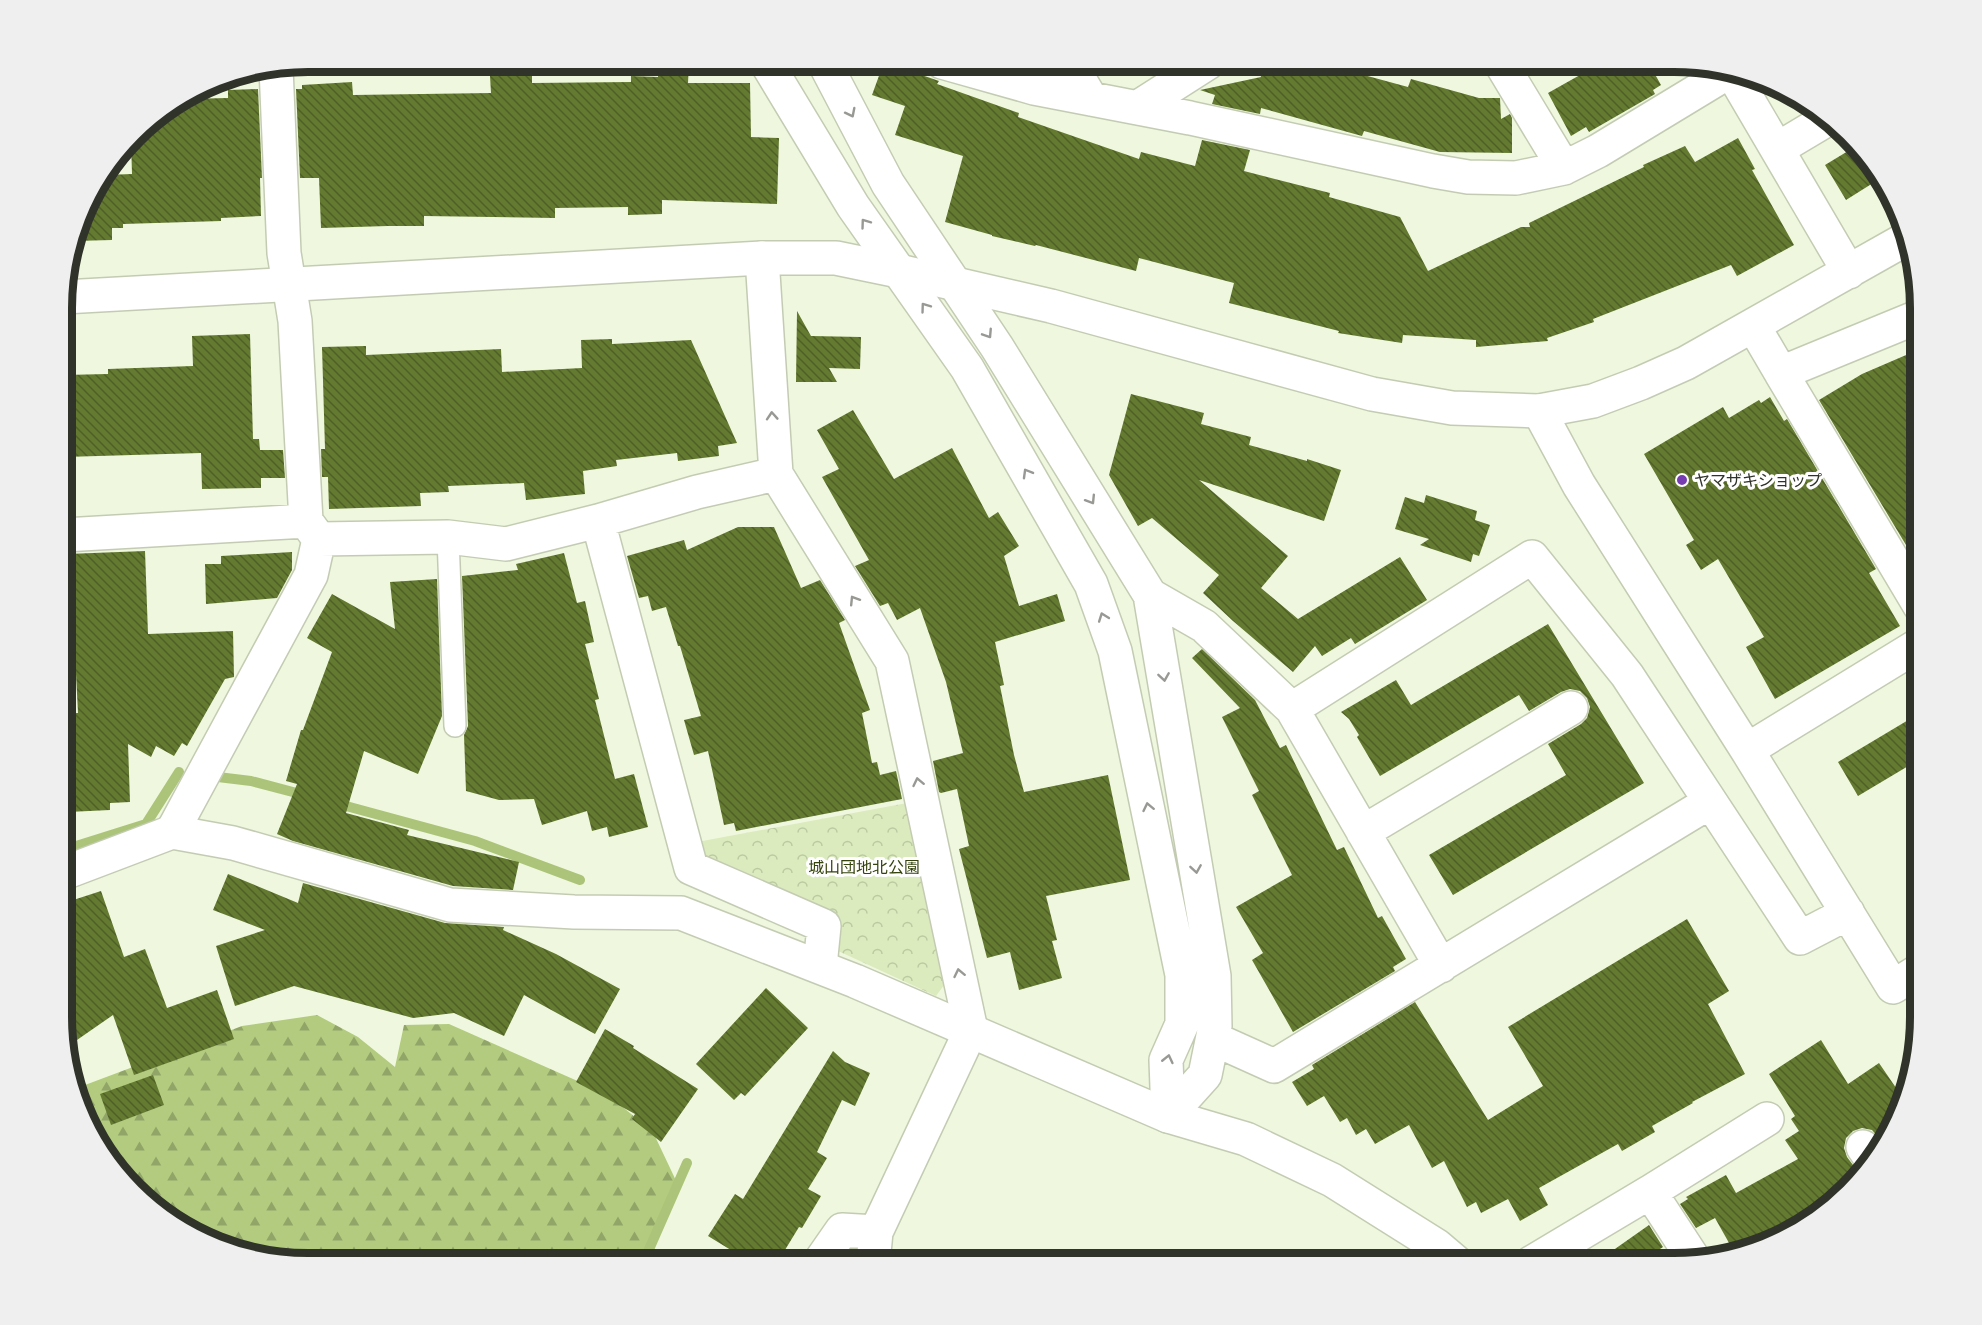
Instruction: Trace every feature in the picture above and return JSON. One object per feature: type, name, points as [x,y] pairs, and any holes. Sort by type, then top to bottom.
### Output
[{"type":"street","points":[[772,72],[853,206],[967,368],[1091,584],[1115,651],[1182,975],[1182,1024],[1166,1060],[1168,1116]]},
{"type":"street","points":[[830,72],[888,184],[997,347],[1150,595],[1214,976],[1214,1039],[1205,1075],[1168,1116]]},
{"type":"street","points":[[977,72],[1034,88],[1468,177],[1515,178],[1564,168],[1598,151],[1721,77]]},
{"type":"street","points":[[1075,72],[1091,99]]},
{"type":"street","points":[[1137,108],[1193,72]]},
{"type":"street","points":[[1506,72],[1564,168]]},
{"type":"street","points":[[172,832],[310,575],[312,530],[295,321],[284,253],[276,74]]},
{"type":"street","points":[[1737,81],[1779,148],[1849,272]]},
{"type":"street","points":[[1779,148],[1821,123]]},
{"type":"street","points":[[73,296],[762,258],[836,258],[1051,306],[1372,394],[1452,408],[1539,411],[1593,401],[1686,363],[1754,327],[1900,242]]},
{"type":"street","points":[[762,258],[776,474],[891,661],[971,1030],[875,1248],[842,1230],[826,1253]]},
{"type":"street","points":[[1781,373],[1910,320]]},
{"type":"street","points":[[1754,327],[1910,589]]},
{"type":"street","points":[[1539,411],[1579,485],[1747,750],[1893,987],[1910,976]]},
{"type":"street","points":[[72,535],[312,530],[448,537],[506,544],[598,521],[697,492],[776,474]]},
{"type":"street","points":[[598,521],[691,868],[824,926],[820,966]]},
{"type":"street","points":[[1292,709],[1532,557],[1627,675],[1800,938],[1848,913]]},
{"type":"street","points":[[1150,595],[1204,626],[1292,709],[1441,966]]},
{"type":"street","points":[[1747,750],[1910,650]]},
{"type":"street","points":[[1364,832],[1571,708]]},
{"type":"street","points":[[1214,1039],[1274,1066],[1710,802]]},
{"type":"street","points":[[72,870],[172,832],[232,843],[450,905],[574,912],[681,913],[820,966],[1168,1116],[1246,1139],[1332,1180],[1445,1253]]},
{"type":"street","points":[[1548,1253],[1767,1119]]},
{"type":"street","points":[[1650,1192],[1689,1252]]},
{"type":"lane","points":[[448,537],[455,726]]},
{"type":"green space","name":"城山団地北公園","points":[[907,803],[947,981],[936,996],[836,950],[824,908],[704,856],[697,842]]},
{"type":"green space","points":[[317,1015],[358,1037],[395,1067],[404,1025],[449,1024],[607,1094],[653,1132],[679,1187],[645,1253],[308,1253],[277,1251],[247,1245],[218,1235],[164,1204],[131,1173],[112,1148],[96,1121],[83,1086],[242,1026]]},
{"type":"building","points":[[658,72],[689,72],[688,83],[750,83],[751,137],[779,138],[777,204],[662,200],[662,214],[628,215],[628,207],[555,208],[555,218],[424,216],[424,226],[321,228],[319,178],[300,178],[296,89],[302,89],[302,85],[352,82],[353,95],[491,93],[490,76],[532,75],[532,83],[631,82],[631,76],[658,77]]},
{"type":"building","points":[[880,72],[913,72],[939,81],[937,84],[1019,113],[1018,117],[1139,159],[1141,152],[1195,166],[1202,140],[1250,150],[1244,171],[1330,193],[1329,197],[1400,217],[1428,271],[1521,227],[1530,227],[1529,223],[1685,146],[1695,162],[1738,138],[1755,169],[1752,170],[1794,245],[1737,276],[1731,265],[1593,319],[1594,322],[1547,338],[1548,341],[1476,347],[1476,340],[1403,335],[1402,343],[1338,333],[1339,331],[1229,303],[1234,283],[1139,258],[1136,271],[992,236],[945,222],[963,156],[895,135],[905,106],[872,95]]},
{"type":"building","points":[[1260,72],[1353,72],[1408,87],[1411,79],[1479,98],[1500,98],[1501,119],[1510,114],[1512,118],[1512,153],[1440,152],[1364,131],[1362,136],[1261,108],[1260,114],[1212,104],[1215,95],[1200,90],[1261,77]]},
{"type":"building","points":[[1585,72],[1654,72],[1661,85],[1653,90],[1655,94],[1589,132],[1586,127],[1571,136],[1548,93]]},
{"type":"building","points":[[258,89],[262,178],[260,178],[261,216],[221,218],[221,221],[123,224],[123,228],[112,228],[112,240],[82,241],[96,204],[114,175],[132,174],[131,152],[141,141],[164,121],[190,104],[199,99],[228,98],[228,90]]},
{"type":"building","points":[[1849,150],[1874,183],[1846,200],[1825,165]]},
{"type":"building","points":[[797,311],[811,336],[861,337],[860,369],[829,368],[837,382],[796,382]]},
{"type":"building","points":[[250,334],[253,439],[259,439],[260,450],[283,450],[285,478],[261,478],[261,488],[202,489],[201,453],[72,457],[72,375],[108,374],[108,369],[193,366],[192,336]]},
{"type":"building","points":[[612,339],[612,344],[691,340],[737,443],[718,446],[719,456],[678,461],[677,453],[616,460],[617,466],[583,471],[585,494],[526,500],[524,483],[448,486],[449,492],[420,493],[421,506],[329,509],[328,477],[322,477],[321,449],[325,449],[322,347],[366,346],[366,355],[501,349],[502,372],[582,368],[581,340]]},
{"type":"building","points":[[1910,353],[1909,550],[1819,400],[1862,374]]},
{"type":"building","points":[[1131,394],[1204,413],[1201,424],[1251,437],[1249,445],[1341,470],[1324,521],[1199,480],[1288,556],[1261,588],[1298,619],[1400,557],[1427,600],[1355,644],[1351,638],[1322,656],[1315,646],[1293,672],[1203,593],[1219,575],[1152,518],[1138,526],[1109,475]]},
{"type":"building","points":[[1770,397],[1784,421],[1787,419],[1876,569],[1869,573],[1900,626],[1775,699],[1746,647],[1764,637],[1718,559],[1701,570],[1686,545],[1694,540],[1644,454],[1723,407],[1729,418],[1759,400],[1761,403]]},
{"type":"building","points":[[853,410],[894,479],[952,448],[989,518],[998,512],[1019,546],[1004,556],[1019,606],[1057,594],[1065,621],[995,642],[1004,685],[1000,686],[1014,755],[1024,792],[1108,775],[1130,880],[1046,896],[1057,940],[1052,941],[1062,978],[1019,990],[1010,952],[987,958],[959,849],[969,846],[957,789],[939,792],[933,761],[963,753],[946,682],[920,608],[897,620],[888,603],[880,606],[855,566],[869,560],[822,477],[839,469],[817,430]]},
{"type":"building","points":[[1426,495],[1477,511],[1475,520],[1490,525],[1479,556],[1473,554],[1471,562],[1420,545],[1429,539],[1395,529],[1405,497],[1424,503]]},
{"type":"building","points":[[738,527],[774,527],[801,588],[820,580],[845,620],[839,623],[870,710],[862,713],[872,763],[877,762],[880,775],[896,771],[902,799],[736,831],[734,823],[724,825],[708,751],[694,755],[684,720],[701,716],[666,607],[652,611],[648,596],[639,598],[627,556],[684,540],[687,550]]},
{"type":"building","points":[[145,551],[148,634],[233,631],[234,677],[225,679],[187,746],[182,743],[174,756],[156,746],[151,757],[128,744],[130,802],[110,803],[110,810],[72,812],[72,719],[76,719],[76,713],[78,713],[74,635],[72,635],[72,554]]},
{"type":"building","points":[[292,552],[292,570],[277,598],[206,604],[205,564],[221,564],[221,556]]},
{"type":"building","points":[[564,553],[577,603],[585,601],[594,642],[585,644],[599,699],[595,700],[615,779],[634,774],[648,827],[609,837],[607,827],[592,831],[587,811],[542,825],[534,799],[499,800],[466,791],[464,735],[468,726],[462,576],[518,570],[516,564]]},
{"type":"building","points":[[437,579],[442,716],[418,774],[364,751],[346,813],[409,830],[407,835],[519,862],[513,890],[453,886],[293,841],[277,834],[297,784],[286,781],[301,730],[303,730],[332,652],[307,638],[332,594],[395,629],[390,582]]},
{"type":"building","points":[[1548,624],[1644,783],[1453,895],[1429,855],[1566,775],[1548,744],[1587,718],[1590,707],[1587,698],[1580,691],[1570,689],[1529,711],[1519,695],[1380,776],[1357,737],[1359,735],[1349,719],[1341,712],[1396,680],[1411,705]]},
{"type":"building","points":[[1202,649],[1255,700],[1280,748],[1286,745],[1337,850],[1344,847],[1378,918],[1382,916],[1406,959],[1393,967],[1395,971],[1293,1032],[1252,960],[1263,953],[1236,907],[1292,875],[1252,795],[1259,791],[1222,717],[1240,708],[1192,658]]},
{"type":"building","points":[[1910,719],[1910,765],[1858,796],[1838,762]]},
{"type":"building","points":[[228,874],[298,903],[303,883],[445,923],[504,927],[503,930],[556,954],[620,989],[595,1034],[524,995],[504,1036],[454,1013],[413,1018],[294,986],[235,1006],[216,946],[265,930],[213,910]]},
{"type":"building","points":[[101,891],[124,957],[145,949],[167,1008],[217,990],[234,1039],[134,1075],[113,1015],[74,1042],[72,900]]},
{"type":"building","points":[[1687,919],[1729,991],[1708,1004],[1745,1074],[1652,1126],[1655,1132],[1622,1151],[1618,1144],[1539,1188],[1548,1205],[1520,1221],[1508,1199],[1481,1213],[1476,1202],[1467,1207],[1444,1161],[1432,1168],[1409,1125],[1375,1144],[1366,1129],[1356,1135],[1347,1118],[1340,1122],[1324,1096],[1307,1106],[1292,1082],[1314,1069],[1312,1065],[1415,1002],[1488,1120],[1543,1086],[1508,1027]]},
{"type":"building","points":[[766,988],[808,1028],[745,1096],[741,1093],[734,1100],[696,1064]]},
{"type":"building","points":[[605,1029],[698,1089],[661,1142],[632,1119],[635,1114],[576,1082]]},
{"type":"building","points":[[1821,1040],[1848,1084],[1879,1063],[1898,1091],[1877,1136],[1872,1130],[1862,1128],[1853,1131],[1846,1138],[1844,1148],[1855,1168],[1841,1184],[1821,1201],[1776,1227],[1777,1229],[1731,1246],[1715,1218],[1696,1228],[1680,1204],[1688,1199],[1686,1197],[1726,1175],[1736,1193],[1798,1159],[1785,1140],[1799,1131],[1791,1119],[1795,1116],[1769,1074]]},
{"type":"building","points":[[833,1051],[845,1062],[870,1073],[855,1106],[842,1100],[817,1152],[827,1158],[808,1189],[821,1196],[802,1228],[799,1227],[783,1253],[736,1253],[708,1236],[735,1194],[743,1199]]},
{"type":"building","points":[[153,1075],[164,1105],[111,1125],[100,1094]]},
{"type":"building","points":[[1649,1225],[1663,1247],[1660,1249],[1663,1253],[1609,1253]]},
{"type":"waterway","points":[[73,847],[146,824],[179,772]]},
{"type":"waterway","points":[[218,777],[251,781],[308,796]]},
{"type":"waterway","points":[[335,803],[475,841],[580,880]]},
{"type":"waterway","points":[[647,1253],[687,1163]]},
{"type":"place","name":"ヤマザキショップ","points":[[1682,480]]}]
